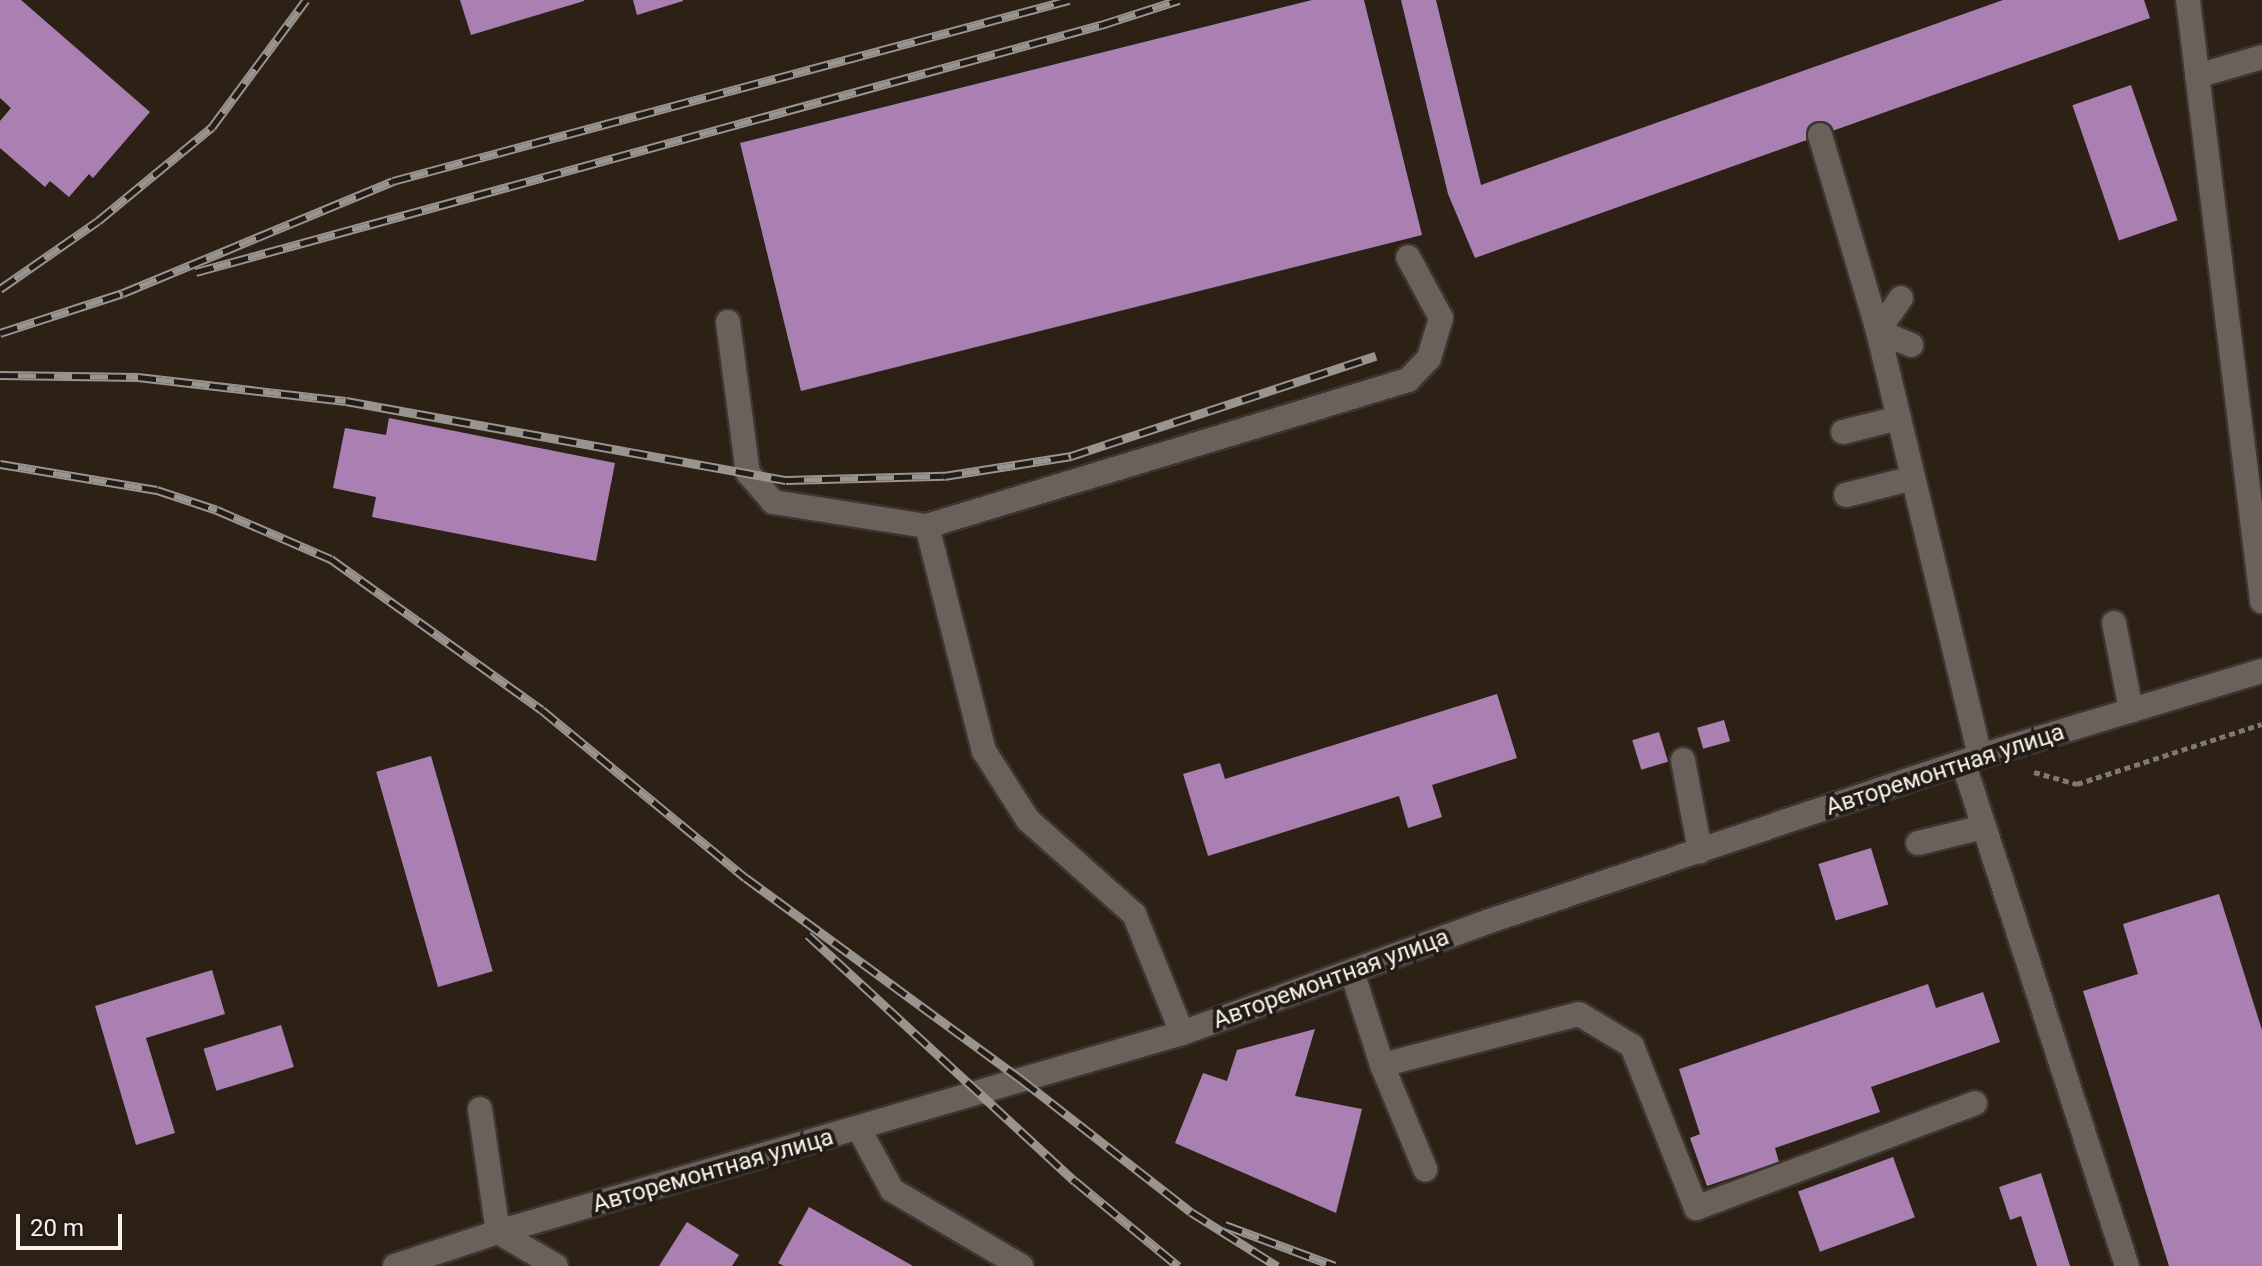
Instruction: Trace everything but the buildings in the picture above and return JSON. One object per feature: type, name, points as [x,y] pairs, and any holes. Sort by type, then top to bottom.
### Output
[{"type":"street","points":[[2188,0],[2255,480],[2262,601]]},
{"type":"street","points":[[2197,76],[2262,57]]},
{"type":"street","points":[[1820,135],[1878,331],[1899,418],[1984,827],[2127,1266]]},
{"type":"street","points":[[728,322],[748,473],[773,502],[927,526],[1408,380],[1429,358],[1441,318],[1408,257]]},
{"type":"street","points":[[1878,331],[1901,298]]},
{"type":"street","points":[[1878,331],[1911,345]]},
{"type":"street","points":[[1843,432],[1899,418]]},
{"type":"street","points":[[1846,495],[1913,478]]},
{"type":"street","points":[[927,526],[984,751],[1028,820],[1134,914],[1182,1033]]},
{"type":"street","points":[[2114,623],[2131,710]]},
{"type":"street","name":"Авторемонтная улица","points":[[395,1266],[498,1232],[1182,1033],[1972,759],[2262,671]]},
{"type":"street","points":[[1683,760],[1700,851]]},
{"type":"street","points":[[1918,843],[1984,827]]},
{"type":"street","points":[[1352,972],[1382,1065],[1425,1169]]},
{"type":"street","points":[[1382,1065],[1579,1014],[1632,1046],[1696,1208],[1975,1103]]},
{"type":"street","points":[[480,1109],[498,1232],[556,1266]]},
{"type":"street","points":[[859,1129],[892,1190],[1021,1266]]},
{"type":"path","points":[[1972,759],[2077,784],[2262,724]]},
{"type":"shaded area","points":[[0,0],[2262,0],[2262,1266],[0,1266]]},
{"type":"railway","points":[[0,289],[98,221],[212,127],[306,0]]},
{"type":"railway","points":[[0,333],[123,293],[393,181],[1069,0]]},
{"type":"railway","points":[[196,272],[1101,25],[1179,0]]},
{"type":"railway","points":[[0,375],[138,377],[346,401],[786,480],[944,476],[1071,456],[1376,356]]},
{"type":"railway","points":[[0,464],[157,490],[217,510],[331,559],[542,710],[746,878],[1022,1080],[1191,1212],[1277,1266]]},
{"type":"railway","points":[[808,935],[1075,1181],[1178,1266]]},
{"type":"railway","points":[[1225,1225],[1335,1266]]}]
